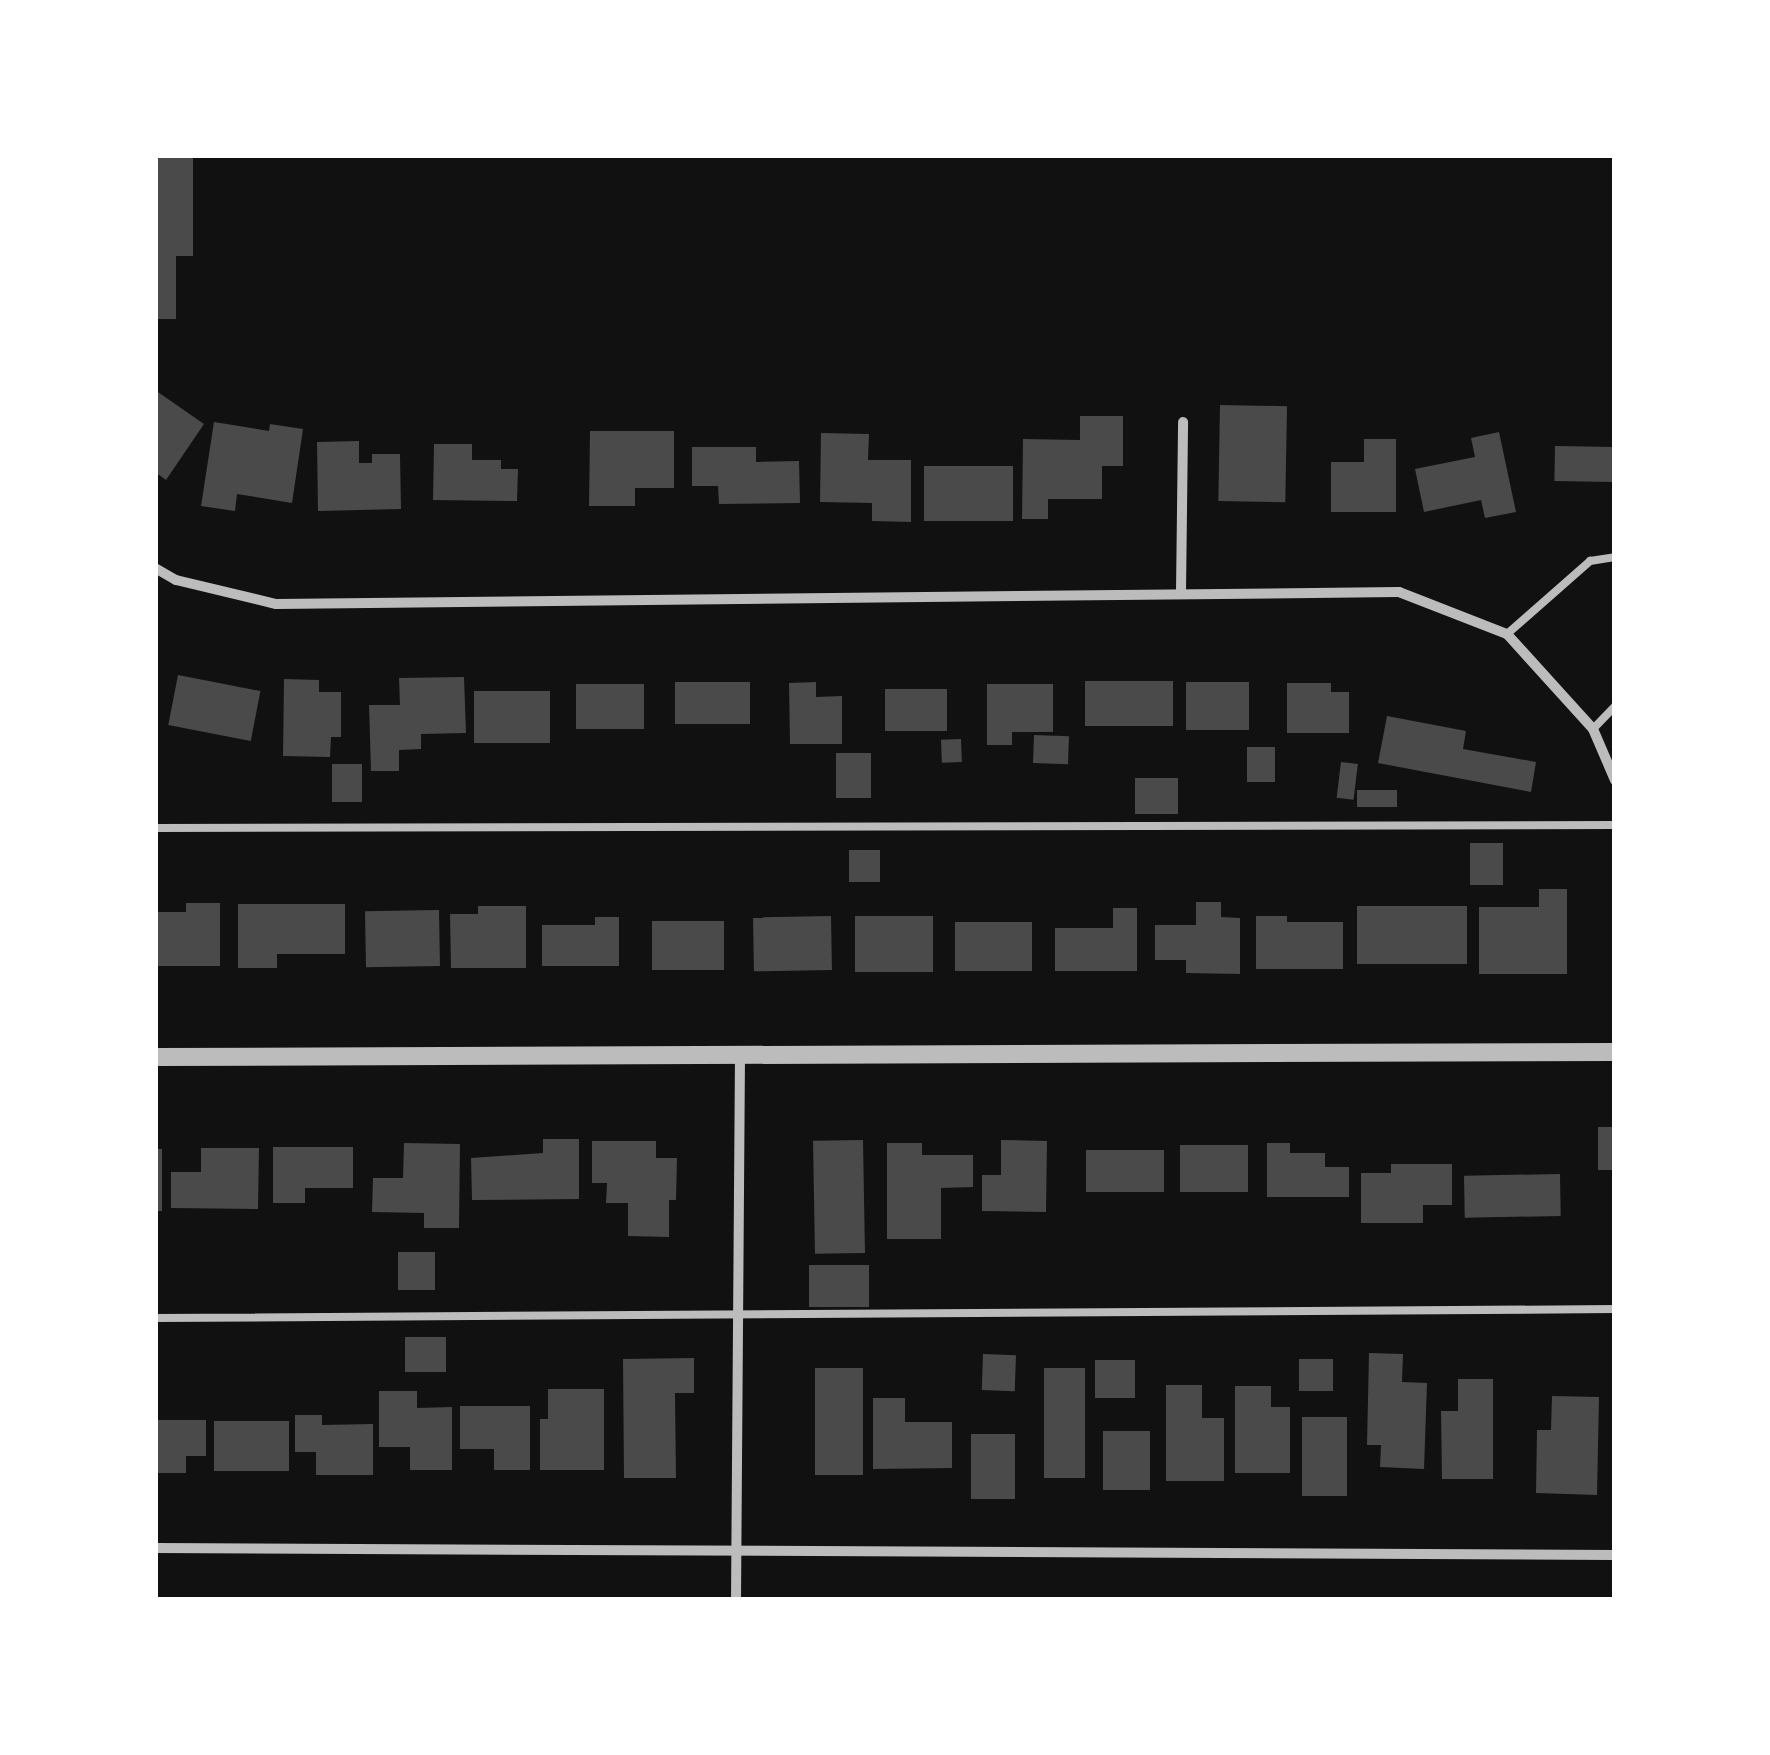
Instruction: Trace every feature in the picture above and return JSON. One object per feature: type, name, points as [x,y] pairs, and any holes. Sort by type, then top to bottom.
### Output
[{"type":"street","points":[[1181,592],[1183,422]]},
{"type":"street","points":[[155,568],[176,580],[276,604],[1399,592],[1506,634],[1592,729],[1615,780]]},
{"type":"street","points":[[155,1057],[1615,1052]]},
{"type":"street","points":[[736,1600],[740,1053]]},
{"type":"street","points":[[155,1548],[736,1554],[1615,1555]]},
{"type":"lane","points":[[1506,634],[1590,561],[1615,557]]},
{"type":"lane","points":[[1592,729],[1615,706]]},
{"type":"lane","points":[[155,828],[1615,825]]},
{"type":"lane","points":[[155,1318],[1615,1309]]},
{"type":"building","points":[[155,156],[193,156],[193,256],[176,256],[176,319],[155,319]]},
{"type":"building","points":[[155,390],[204,424],[166,480],[155,472]]},
{"type":"building","points":[[1220,405],[1287,406],[1285,502],[1218,501]]},
{"type":"building","points":[[1080,416],[1123,416],[1123,466],[1102,466],[1102,499],[1048,499],[1048,519],[1022,519],[1023,439],[1080,440]]},
{"type":"building","points":[[214,422],[269,431],[270,424],[303,429],[292,503],[237,494],[235,511],[201,506]]},
{"type":"building","points":[[590,431],[674,431],[674,488],[635,488],[635,506],[589,506]]},
{"type":"building","points":[[1499,432],[1516,512],[1485,518],[1481,500],[1424,512],[1415,469],[1475,457],[1471,438]]},
{"type":"building","points":[[821,433],[869,434],[868,460],[911,460],[911,522],[872,521],[872,503],[820,502]]},
{"type":"building","points":[[1364,439],[1396,439],[1396,512],[1331,512],[1331,462],[1364,462]]},
{"type":"building","points":[[359,441],[359,463],[372,463],[372,454],[400,454],[401,509],[318,511],[317,442]]},
{"type":"building","points":[[434,444],[472,444],[472,460],[501,460],[501,469],[518,469],[517,501],[433,500]]},
{"type":"building","points":[[1555,446],[1615,447],[1614,482],[1554,481]]},
{"type":"building","points":[[692,447],[756,447],[756,462],[799,461],[800,503],[719,504],[718,486],[692,486]]},
{"type":"building","points":[[924,466],[1013,466],[1013,521],[924,521]]},
{"type":"building","points":[[178,675],[260,691],[251,741],[168,725]]},
{"type":"building","points":[[464,677],[466,733],[421,734],[421,749],[399,750],[399,771],[371,771],[369,705],[400,705],[399,678]]},
{"type":"building","points":[[284,679],[319,680],[319,692],[341,692],[341,737],[331,737],[330,757],[283,756]]},
{"type":"building","points":[[1085,681],[1173,681],[1173,726],[1085,726]]},
{"type":"building","points":[[675,682],[750,682],[750,724],[675,724]]},
{"type":"building","points":[[816,682],[816,697],[842,696],[842,744],[790,744],[789,683]]},
{"type":"building","points":[[1186,682],[1249,682],[1249,730],[1186,730]]},
{"type":"building","points":[[1287,683],[1331,683],[1331,692],[1349,692],[1349,733],[1287,733]]},
{"type":"building","points":[[576,684],[644,684],[644,729],[576,729]]},
{"type":"building","points":[[987,684],[1053,684],[1053,732],[1012,732],[1012,745],[987,745]]},
{"type":"building","points":[[885,689],[947,689],[947,731],[885,731]]},
{"type":"building","points":[[474,691],[550,691],[550,743],[474,743]]},
{"type":"building","points":[[1387,716],[1466,731],[1463,749],[1536,762],[1531,792],[1378,763]]},
{"type":"building","points":[[1034,735],[1069,736],[1068,764],[1033,763]]},
{"type":"building","points":[[961,739],[962,762],[942,763],[941,740]]},
{"type":"building","points":[[1247,747],[1275,747],[1275,782],[1247,782]]},
{"type":"building","points":[[836,753],[871,753],[871,798],[836,798]]},
{"type":"building","points":[[1341,762],[1358,764],[1353,800],[1337,798]]},
{"type":"building","points":[[332,764],[362,764],[362,802],[332,802]]},
{"type":"building","points":[[1135,778],[1178,778],[1178,814],[1135,814]]},
{"type":"building","points":[[1357,790],[1397,790],[1397,807],[1357,807]]},
{"type":"building","points":[[1470,843],[1503,843],[1503,885],[1470,885]]},
{"type":"building","points":[[849,850],[880,850],[880,882],[849,882]]},
{"type":"building","points":[[1539,889],[1567,889],[1567,974],[1479,974],[1479,907],[1539,907]]},
{"type":"building","points":[[1196,902],[1221,902],[1221,917],[1240,918],[1240,974],[1186,973],[1186,960],[1155,960],[1155,925],[1196,925]]},
{"type":"building","points":[[186,903],[220,903],[220,966],[155,966],[155,912],[186,912]]},
{"type":"building","points":[[238,904],[345,904],[345,954],[277,954],[277,968],[238,968]]},
{"type":"building","points":[[478,906],[526,906],[526,968],[451,968],[450,914],[478,914]]},
{"type":"building","points":[[1357,906],[1467,906],[1467,964],[1357,964]]},
{"type":"building","points":[[1113,908],[1137,908],[1137,971],[1055,971],[1055,928],[1113,928]]},
{"type":"building","points":[[439,910],[440,966],[366,967],[365,911]]},
{"type":"building","points":[[831,916],[832,970],[754,971],[753,917]]},
{"type":"building","points":[[855,916],[933,916],[933,972],[855,972]]},
{"type":"building","points":[[1256,916],[1287,916],[1287,922],[1343,922],[1343,969],[1256,969]]},
{"type":"building","points":[[595,917],[619,917],[619,966],[542,966],[542,925],[595,925]]},
{"type":"building","points":[[652,921],[724,921],[724,970],[652,970]]},
{"type":"building","points":[[955,922],[1032,922],[1032,971],[955,971]]},
{"type":"building","points":[[1598,1127],[1615,1127],[1615,1170],[1598,1170]]},
{"type":"building","points":[[543,1139],[579,1139],[579,1199],[472,1200],[471,1158],[543,1153]]},
{"type":"building","points":[[863,1140],[865,1253],[815,1254],[813,1141]]},
{"type":"building","points":[[1001,1140],[1047,1141],[1046,1212],[982,1211],[982,1175],[1001,1175]]},
{"type":"building","points":[[592,1141],[656,1141],[656,1158],[677,1158],[676,1200],[669,1200],[669,1237],[628,1236],[628,1203],[606,1203],[607,1183],[592,1183]]},
{"type":"building","points":[[404,1143],[460,1144],[459,1228],[424,1228],[424,1213],[372,1212],[373,1178],[403,1178]]},
{"type":"building","points":[[887,1143],[922,1143],[922,1155],[973,1155],[973,1187],[941,1188],[941,1239],[887,1239]]},
{"type":"building","points":[[1267,1143],[1290,1143],[1290,1153],[1325,1153],[1325,1167],[1349,1167],[1349,1197],[1267,1197]]},
{"type":"building","points":[[1180,1145],[1248,1145],[1248,1192],[1180,1192]]},
{"type":"building","points":[[273,1147],[353,1147],[353,1188],[305,1188],[305,1203],[273,1203]]},
{"type":"building","points":[[201,1148],[259,1148],[258,1209],[171,1208],[171,1172],[201,1172]]},
{"type":"building","points":[[155,1149],[162,1149],[162,1211],[155,1211]]},
{"type":"building","points":[[1086,1150],[1164,1150],[1164,1192],[1086,1192]]},
{"type":"building","points":[[1391,1164],[1452,1164],[1452,1205],[1423,1205],[1423,1223],[1361,1223],[1361,1173],[1391,1173]]},
{"type":"building","points":[[1560,1174],[1561,1216],[1465,1218],[1464,1176]]},
{"type":"building","points":[[398,1252],[435,1252],[435,1290],[398,1290]]},
{"type":"building","points":[[809,1265],[869,1265],[869,1307],[809,1307]]},
{"type":"building","points":[[405,1337],[446,1337],[446,1372],[405,1372]]},
{"type":"building","points":[[1369,1353],[1403,1354],[1402,1382],[1427,1383],[1424,1469],[1380,1467],[1381,1445],[1367,1445]]},
{"type":"building","points":[[983,1354],[1016,1355],[1015,1391],[982,1390]]},
{"type":"building","points":[[694,1358],[694,1393],[675,1393],[676,1478],[624,1478],[623,1359]]},
{"type":"building","points":[[1299,1359],[1333,1359],[1333,1391],[1299,1391]]},
{"type":"building","points":[[1095,1360],[1135,1360],[1135,1398],[1095,1398]]},
{"type":"building","points":[[815,1368],[863,1368],[863,1475],[815,1475]]},
{"type":"building","points":[[1044,1368],[1085,1368],[1085,1478],[1044,1478]]},
{"type":"building","points":[[1458,1379],[1493,1379],[1493,1479],[1442,1479],[1441,1411],[1458,1411]]},
{"type":"building","points":[[1166,1385],[1202,1385],[1202,1418],[1224,1418],[1224,1481],[1166,1481]]},
{"type":"building","points":[[1235,1386],[1271,1386],[1271,1407],[1290,1407],[1290,1473],[1235,1473]]},
{"type":"building","points":[[548,1389],[604,1389],[604,1470],[540,1470],[540,1419],[548,1419]]},
{"type":"building","points":[[379,1391],[417,1391],[417,1408],[452,1407],[452,1470],[410,1470],[410,1447],[379,1447]]},
{"type":"building","points":[[1552,1396],[1599,1397],[1597,1495],[1536,1493],[1537,1430],[1551,1430]]},
{"type":"building","points":[[873,1398],[905,1398],[905,1422],[952,1422],[952,1468],[873,1469]]},
{"type":"building","points":[[460,1406],[530,1406],[530,1470],[494,1470],[494,1449],[460,1449]]},
{"type":"building","points":[[295,1415],[322,1415],[322,1425],[373,1424],[373,1475],[316,1475],[316,1452],[295,1452]]},
{"type":"building","points":[[1302,1417],[1347,1417],[1347,1496],[1302,1496]]},
{"type":"building","points":[[155,1420],[206,1420],[206,1456],[186,1456],[186,1473],[155,1473]]},
{"type":"building","points":[[214,1421],[289,1421],[289,1471],[214,1471]]},
{"type":"building","points":[[1103,1431],[1150,1431],[1150,1490],[1103,1490]]},
{"type":"building","points":[[971,1434],[1015,1434],[1015,1499],[971,1499]]}]
